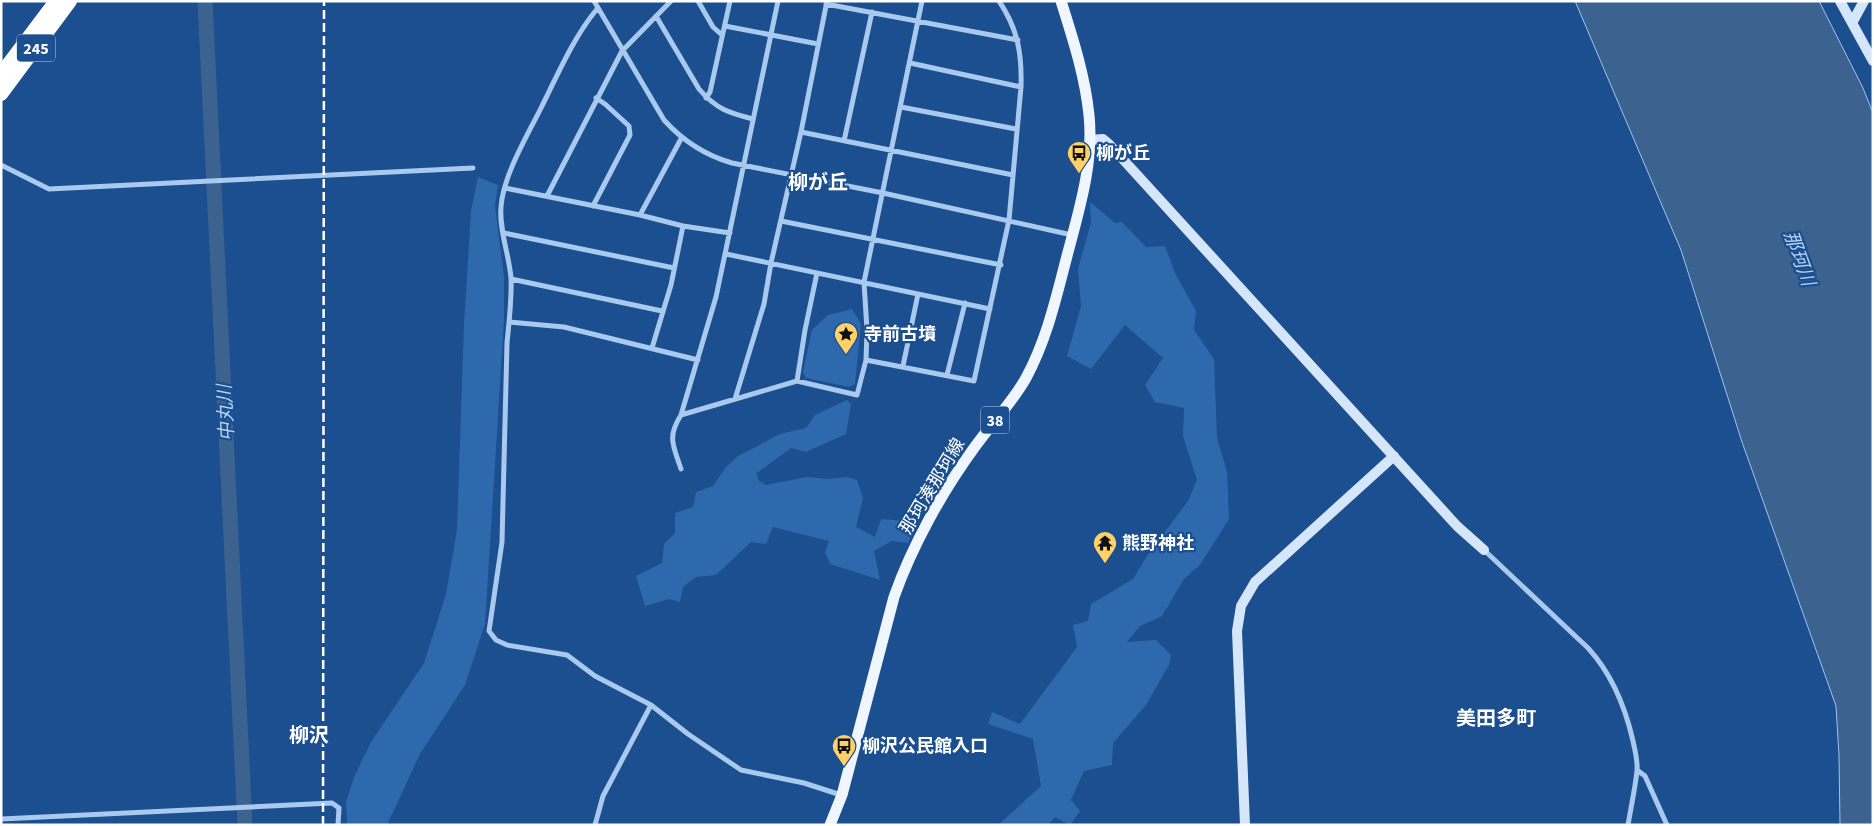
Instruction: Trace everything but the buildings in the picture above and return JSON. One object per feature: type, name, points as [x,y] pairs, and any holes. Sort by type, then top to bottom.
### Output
[{"type":"highway","name":"245","points":[[1,74],[56,1]]},
{"type":"highway","name":"245","points":[[1,94],[70,1]]},
{"type":"main road","name":"那珂湊那珂線","points":[[830,825],[842,795],[900,579],[952,481],[1026,378],[1053,315],[1085,184],[1090,140],[1089,116],[1083,76],[1061,1]]},
{"type":"street","points":[[594,1],[664,120],[682,138],[698,150],[714,158],[1073,235]]},
{"type":"street","points":[[547,196],[596,98],[622,51],[671,1]]},
{"type":"street","points":[[698,1],[714,27],[722,36]]},
{"type":"street","points":[[706,98],[710,92],[730,1]]},
{"type":"street","points":[[681,469],[672,438],[674,427],[681,415],[716,297],[778,1]]},
{"type":"street","points":[[681,415],[797,381],[857,395],[866,360],[864,282],[922,1]]},
{"type":"street","points":[[866,360],[974,381],[1001,265],[1009,220],[1021,87],[1022,69],[1018,40],[1010,19],[999,1]]},
{"type":"street","points":[[1840,1],[1873,61]]},
{"type":"street","points":[[1852,24],[1864,1]]},
{"type":"street","points":[[735,399],[764,304],[771,263],[801,132],[827,3],[1018,40]]},
{"type":"street","points":[[597,9],[582,27],[504,188],[501,206],[501,225],[511,278],[510,322],[507,343],[502,542],[490,631],[496,640],[507,645],[567,655],[595,676],[651,705],[688,734],[740,770],[804,783],[842,795]]},
{"type":"street","points":[[844,140],[872,12]]},
{"type":"street","points":[[656,16],[706,98],[724,111],[753,119]]},
{"type":"street","points":[[725,26],[818,44]]},
{"type":"street","points":[[910,63],[1021,87]]},
{"type":"street","points":[[593,206],[630,135],[629,126],[596,98]]},
{"type":"street","points":[[901,107],[1016,129]]},
{"type":"street","points":[[801,132],[1013,175]]},
{"type":"street","points":[[640,215],[682,138]]},
{"type":"street","points":[[1090,140],[1103,139],[1109,144],[1457,526],[1599,660],[1618,692],[1626,713],[1637,756],[1637,770],[1628,825]]},
{"type":"street","points":[[1,165],[49,189],[473,168]]},
{"type":"street","points":[[504,188],[640,215],[683,226],[730,233]]},
{"type":"street","points":[[781,221],[1001,265]]},
{"type":"street","points":[[652,348],[671,285],[683,226]]},
{"type":"street","points":[[504,233],[674,268]]},
{"type":"street","points":[[726,254],[990,309]]},
{"type":"street","points":[[797,381],[805,330],[818,273]]},
{"type":"street","points":[[511,278],[662,311]]},
{"type":"street","points":[[903,366],[918,294]]},
{"type":"street","points":[[947,375],[965,303]]},
{"type":"street","points":[[510,322],[564,327],[698,360]]},
{"type":"street","points":[[1245,825],[1237,631],[1241,606],[1255,582],[1394,456]]},
{"type":"street","points":[[595,825],[603,796],[651,705]]},
{"type":"street","points":[[1637,770],[1645,776],[1667,825]]},
{"type":"street","points":[[1,819],[332,804],[339,808],[338,825]]},
{"type":"shaded area","points":[[478,177],[498,185],[495,206],[504,277],[504,320],[485,624],[465,685],[420,754],[387,825],[347,825],[346,802],[354,777],[371,742],[424,663],[446,594],[457,530],[464,323],[471,211]]},
{"type":"shaded area","points":[[1090,202],[1115,223],[1122,222],[1146,247],[1165,246],[1175,273],[1196,311],[1194,330],[1214,359],[1217,438],[1227,472],[1229,519],[1200,565],[1184,579],[1162,616],[1140,626],[1127,642],[1156,640],[1171,655],[1169,665],[1146,705],[1113,743],[1112,765],[1084,771],[1071,800],[1080,811],[1070,825],[1055,817],[1048,825],[998,825],[1041,786],[1033,739],[988,724],[992,712],[1020,724],[1077,647],[1073,625],[1088,621],[1091,604],[1133,579],[1149,553],[1188,501],[1197,480],[1183,436],[1184,408],[1155,402],[1145,385],[1163,358],[1125,325],[1091,369],[1067,356],[1081,306],[1078,269],[1091,223]]},
{"type":"shaded area","points":[[852,309],[861,324],[855,384],[849,387],[806,378],[803,372],[812,330],[828,315]]},
{"type":"shaded area","points":[[847,400],[851,404],[846,434],[806,452],[791,448],[757,473],[758,480],[766,485],[807,477],[828,479],[847,477],[857,480],[863,498],[856,527],[875,537],[881,519],[917,522],[908,543],[892,541],[874,551],[880,580],[830,564],[825,552],[829,541],[773,527],[766,544],[751,542],[716,575],[696,577],[683,587],[680,602],[669,599],[645,606],[636,576],[662,563],[664,544],[675,533],[675,513],[693,507],[696,492],[713,486],[726,467],[738,456],[780,434],[806,428],[815,415]]},
{"type":"water","name":"那珂川","points":[[1575,1],[1819,1],[1863,88],[1873,113],[1873,825],[1840,825],[1836,706],[1742,442],[1681,250]]},
{"type":"waterway","name":"中丸川","points":[[205,1],[245,825]]},
{"type":"railway","points":[[323,825],[324,1]]},
{"type":"place","name":"柳が丘","points":[[1079,174]]},
{"type":"place","name":"寺前古墳","points":[[846,355]]},
{"type":"place","name":"熊野神社","points":[[1105,564]]},
{"type":"place","name":"柳沢公民館入口","points":[[844,767]]},
{"type":"district","name":"柳が丘","points":[[818,182]]},
{"type":"district","name":"美田多町","points":[[1496,718]]},
{"type":"district","name":"柳沢","points":[[309,735]]}]
